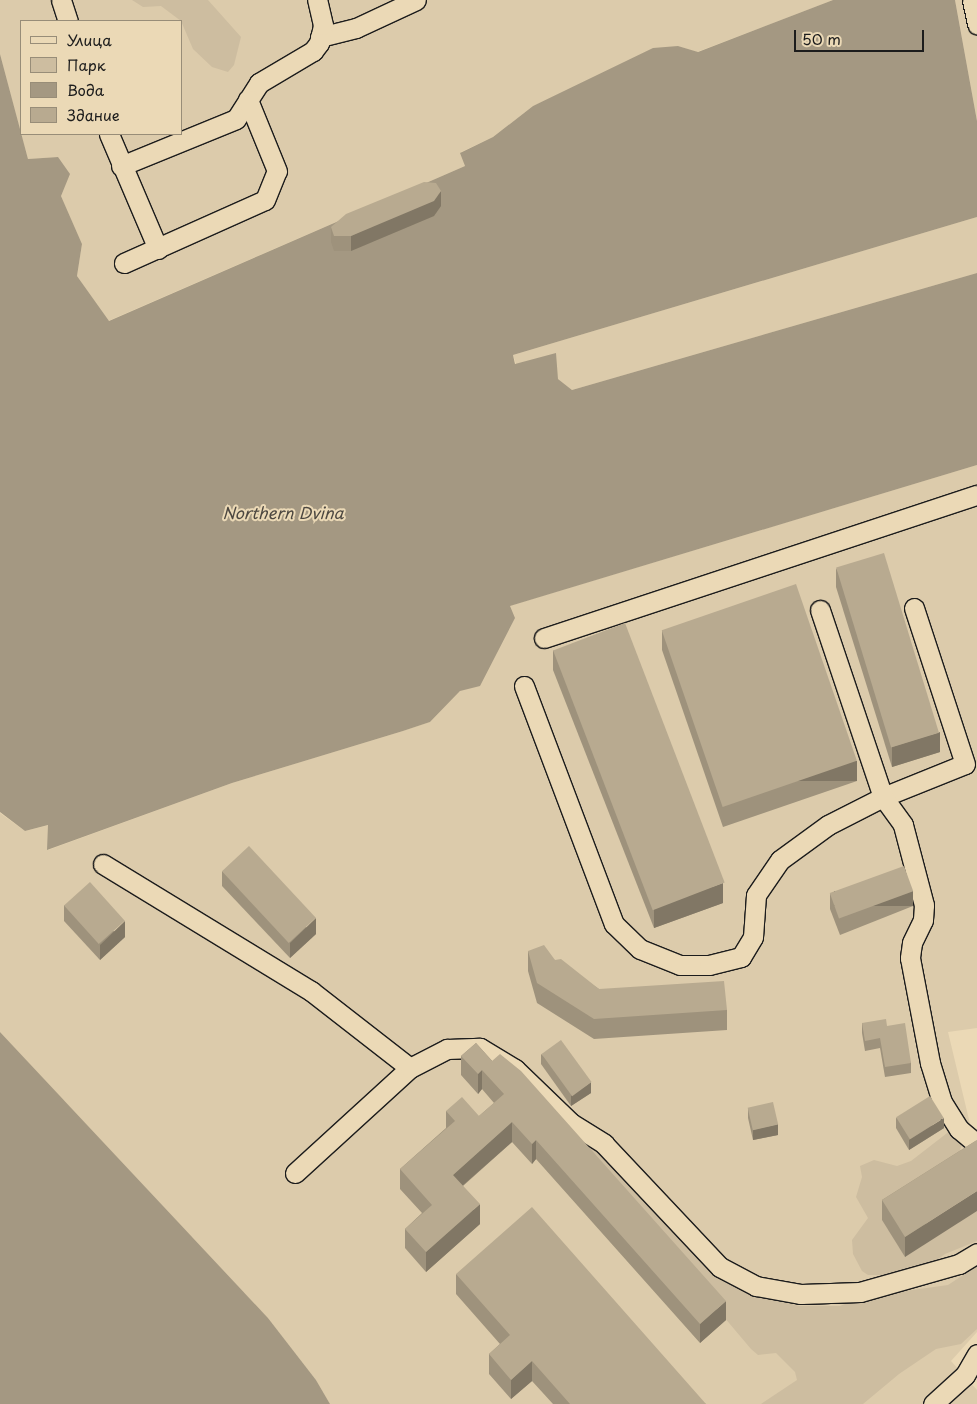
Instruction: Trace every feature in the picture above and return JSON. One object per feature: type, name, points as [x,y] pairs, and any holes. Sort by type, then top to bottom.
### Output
[{"type":"lane","points":[[61,0],[68,20]]},
{"type":"lane","points":[[121,166],[236,119],[259,83],[313,51],[320,37],[323,25],[317,0]]},
{"type":"lane","points":[[320,37],[356,28],[416,0]]},
{"type":"lane","points":[[972,0],[977,24]]},
{"type":"lane","points":[[124,263],[265,200],[277,171],[248,100]]},
{"type":"lane","points":[[109,135],[158,249]]},
{"type":"lane","points":[[544,638],[977,495]]},
{"type":"lane","points":[[524,686],[614,924],[640,949],[680,965],[709,965],[741,957],[753,937],[756,895],[780,860],[828,826],[883,797],[965,764],[914,608]]},
{"type":"lane","points":[[820,610],[883,797],[903,825],[924,905],[923,920],[914,937],[910,958],[930,1063],[942,1102],[959,1128],[977,1144]]},
{"type":"lane","points":[[103,864],[311,991],[410,1068]]},
{"type":"lane","points":[[296,1173],[410,1068],[447,1049],[480,1048],[515,1069],[570,1123],[604,1144],[720,1267],[756,1286],[801,1294],[860,1292],[959,1264],[977,1253]]},
{"type":"lane","points":[[932,1404],[965,1375],[977,1354]]},
{"type":"shaded area","points":[[0,0],[833,0],[697,52],[678,46],[533,106],[493,137],[461,152],[465,166],[108,321],[77,276],[82,244],[61,196],[58,157],[28,159],[21,135],[182,135],[182,20],[20,20],[20,130],[0,54]]},
{"type":"shaded area","points":[[955,0],[977,0],[977,121]]},
{"type":"shaded area","points":[[977,217],[977,273],[572,390],[558,379],[555,365],[516,364],[513,355]]},
{"type":"shaded area","points":[[977,465],[977,1028],[948,1032],[977,1153],[977,1332],[951,1361],[977,1390],[977,1404],[330,1404],[316,1380],[268,1318],[0,1032],[0,813],[25,831],[49,825],[48,850],[232,783],[430,722],[460,691],[509,606]]},
{"type":"green space","points":[[132,0],[208,0],[241,37],[234,65],[228,72],[212,67],[193,49],[182,20],[161,6],[143,7]]},
{"type":"green space","points":[[951,1130],[963,1140],[959,1154],[977,1211],[977,1241],[945,1254],[934,1262],[891,1275],[868,1275],[862,1271],[853,1254],[852,1240],[868,1218],[856,1197],[862,1177],[860,1166],[874,1160],[897,1166],[911,1161]]},
{"type":"green space","points":[[586,1134],[707,1260],[769,1297],[798,1306],[840,1306],[862,1297],[948,1285],[977,1266],[977,1329],[961,1344],[936,1349],[899,1374],[863,1404],[761,1404],[797,1380],[795,1372],[776,1353],[758,1355],[751,1349],[576,1142]]},
{"type":"water","name":"Northern Dvina","points":[[833,0],[955,0],[977,121],[977,217],[513,355],[515,364],[556,353],[558,379],[572,390],[977,273],[977,465],[510,606],[515,618],[480,686],[460,691],[430,722],[232,783],[47,850],[48,825],[25,831],[0,812],[0,54],[20,135],[22,135],[28,159],[58,157],[70,174],[61,196],[82,244],[77,276],[109,321],[465,166],[460,153],[493,137],[533,106],[653,48],[678,46],[698,52]]},
{"type":"water","points":[[0,1032],[268,1318],[316,1380],[330,1404],[0,1404]]},
{"type":"building","points":[[424,182],[436,183],[441,191],[434,201],[351,236],[334,236],[331,227],[346,214]]},
{"type":"building","points":[[884,553],[939,733],[891,747],[836,568]]},
{"type":"building","points":[[796,584],[857,761],[723,807],[662,630]]},
{"type":"building","points":[[625,623],[725,883],[653,910],[553,651]]},
{"type":"building","points":[[249,846],[316,918],[289,943],[222,871]]},
{"type":"building","points":[[904,866],[913,891],[839,918],[830,893]]},
{"type":"building","points":[[90,882],[125,921],[99,944],[64,905]]},
{"type":"building","points":[[544,945],[555,960],[561,959],[599,989],[724,981],[727,1010],[594,1019],[537,983],[528,951]]},
{"type":"building","points":[[886,1019],[887,1026],[905,1023],[911,1063],[885,1067],[880,1038],[865,1041],[862,1023]]},
{"type":"building","points":[[561,1040],[592,1082],[572,1096],[542,1054]]},
{"type":"building","points":[[476,1043],[492,1061],[500,1054],[521,1071],[726,1301],[700,1324],[536,1140],[532,1144],[512,1122],[453,1175],[480,1204],[426,1252],[405,1229],[432,1205],[400,1169],[455,1121],[446,1111],[462,1097],[479,1116],[504,1094],[482,1070],[478,1074],[461,1056]]},
{"type":"building","points":[[930,1096],[944,1118],[910,1139],[896,1117]]},
{"type":"building","points":[[773,1102],[778,1124],[753,1130],[748,1108]]},
{"type":"building","points":[[977,1140],[977,1191],[905,1237],[882,1200]]},
{"type":"building","points":[[532,1207],[706,1404],[570,1404],[532,1361],[511,1380],[489,1354],[510,1335],[456,1274]]}]
